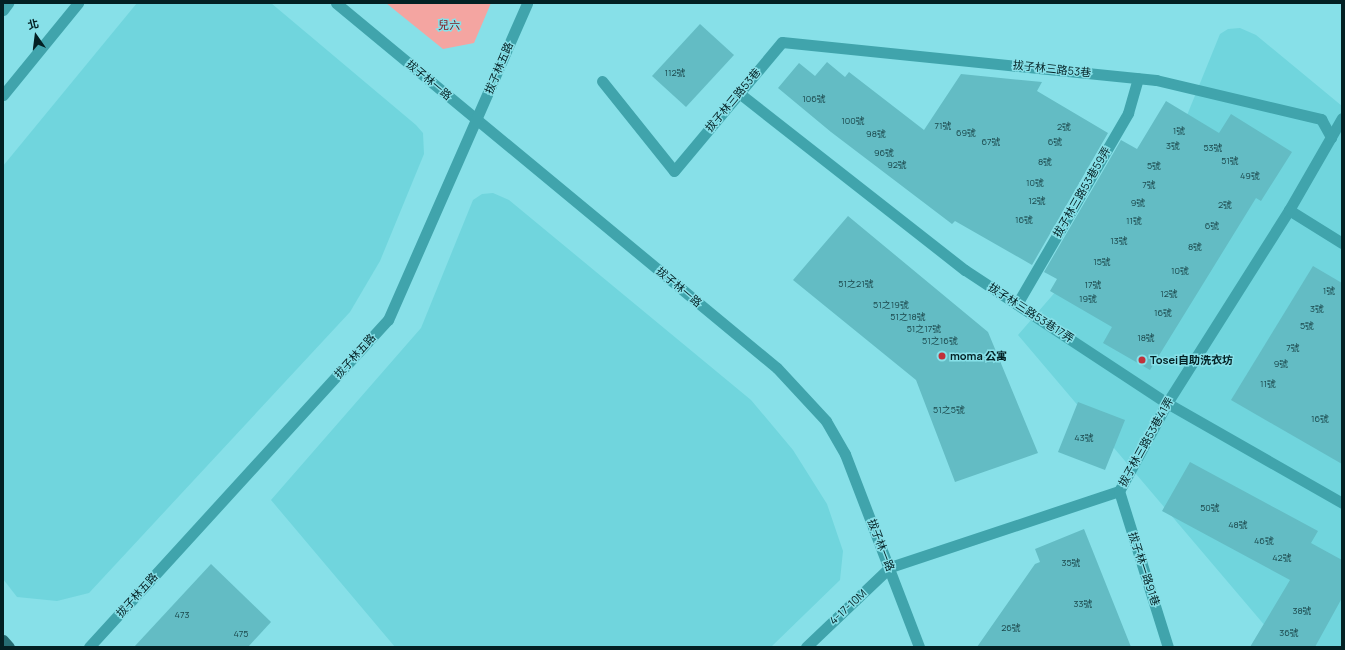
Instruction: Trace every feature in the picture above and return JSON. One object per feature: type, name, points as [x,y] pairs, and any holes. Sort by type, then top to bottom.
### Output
[{"type":"main road","points":[[3,640],[9,647]]},
{"type":"street","points":[[3,10],[8,3]]},
{"type":"street","points":[[3,95],[78,3]]},
{"type":"street","name":"拔子林一路","points":[[336,3],[777,368],[826,421],[845,454],[890,567],[919,647]]},
{"type":"street","name":"拔子林五路","points":[[89,647],[388,320],[527,3]]},
{"type":"street","name":"拔子林三路53巷","points":[[602,81],[674,172],[782,42],[1138,78],[1321,119],[1331,137]]},
{"type":"street","name":"拔子林三路53巷59弄","points":[[1017,304],[1128,112],[1138,78]]},
{"type":"street","name":"拔子林三路53巷17弄","points":[[739,93],[965,270],[1167,403],[1342,503]]},
{"type":"street","points":[[1342,118],[1289,210],[1342,243]]},
{"type":"street","name":"拔子林三路53巷41弄","points":[[890,567],[1119,491],[1167,403],[1289,210]]},
{"type":"street","name":"拔子林一路91巷","points":[[1119,491],[1168,647]]},
{"type":"street","name":"4-17-10M","points":[[806,647],[890,567]]},
{"type":"shaded area","points":[[137,3],[271,3],[416,125],[423,133],[424,154],[380,261],[350,312],[89,593],[57,601],[17,597],[3,579],[3,166]]},
{"type":"shaded area","points":[[1240,28],[1256,35],[1342,106],[1342,647],[1283,647],[1018,335],[1168,162],[1220,34],[1228,29]]},
{"type":"shaded area","points":[[493,193],[509,200],[751,400],[793,450],[827,504],[843,551],[840,580],[771,647],[395,647],[271,500],[421,328],[473,200],[482,194]]},
{"type":"green space","name":"兒六","points":[[386,3],[491,3],[474,43],[443,49]]},
{"type":"building","points":[[700,24],[734,55],[686,107],[652,76]]},
{"type":"building","points":[[827,62],[845,77],[849,72],[924,130],[961,74],[1042,82],[1037,91],[1108,133],[1032,265],[955,221],[952,224],[831,132],[778,88],[799,63],[815,76]]},
{"type":"building","points":[[1166,101],[1219,133],[1231,114],[1292,152],[1261,201],[1256,198],[1150,370],[1103,343],[1112,327],[1050,291],[1057,279],[1044,272],[1121,140],[1137,149]]},
{"type":"building","name":"moma 公寓","points":[[848,216],[988,332],[1038,453],[955,482],[916,380],[793,280]]},
{"type":"building","points":[[1313,266],[1342,283],[1342,464],[1231,400]]},
{"type":"building","points":[[1078,402],[1125,420],[1105,470],[1058,452]]},
{"type":"building","points":[[1190,462],[1318,531],[1311,543],[1342,560],[1342,598],[1315,647],[1250,647],[1290,580],[1162,511]]},
{"type":"building","points":[[1084,529],[1131,647],[977,647],[1035,564],[1040,562],[1035,549]]},
{"type":"building","points":[[211,564],[271,622],[248,647],[134,647]]},
{"type":"place","name":"moma 公寓","points":[[942,356]]},
{"type":"place","name":"Tosei自助洗衣坊","points":[[1142,360]]}]
